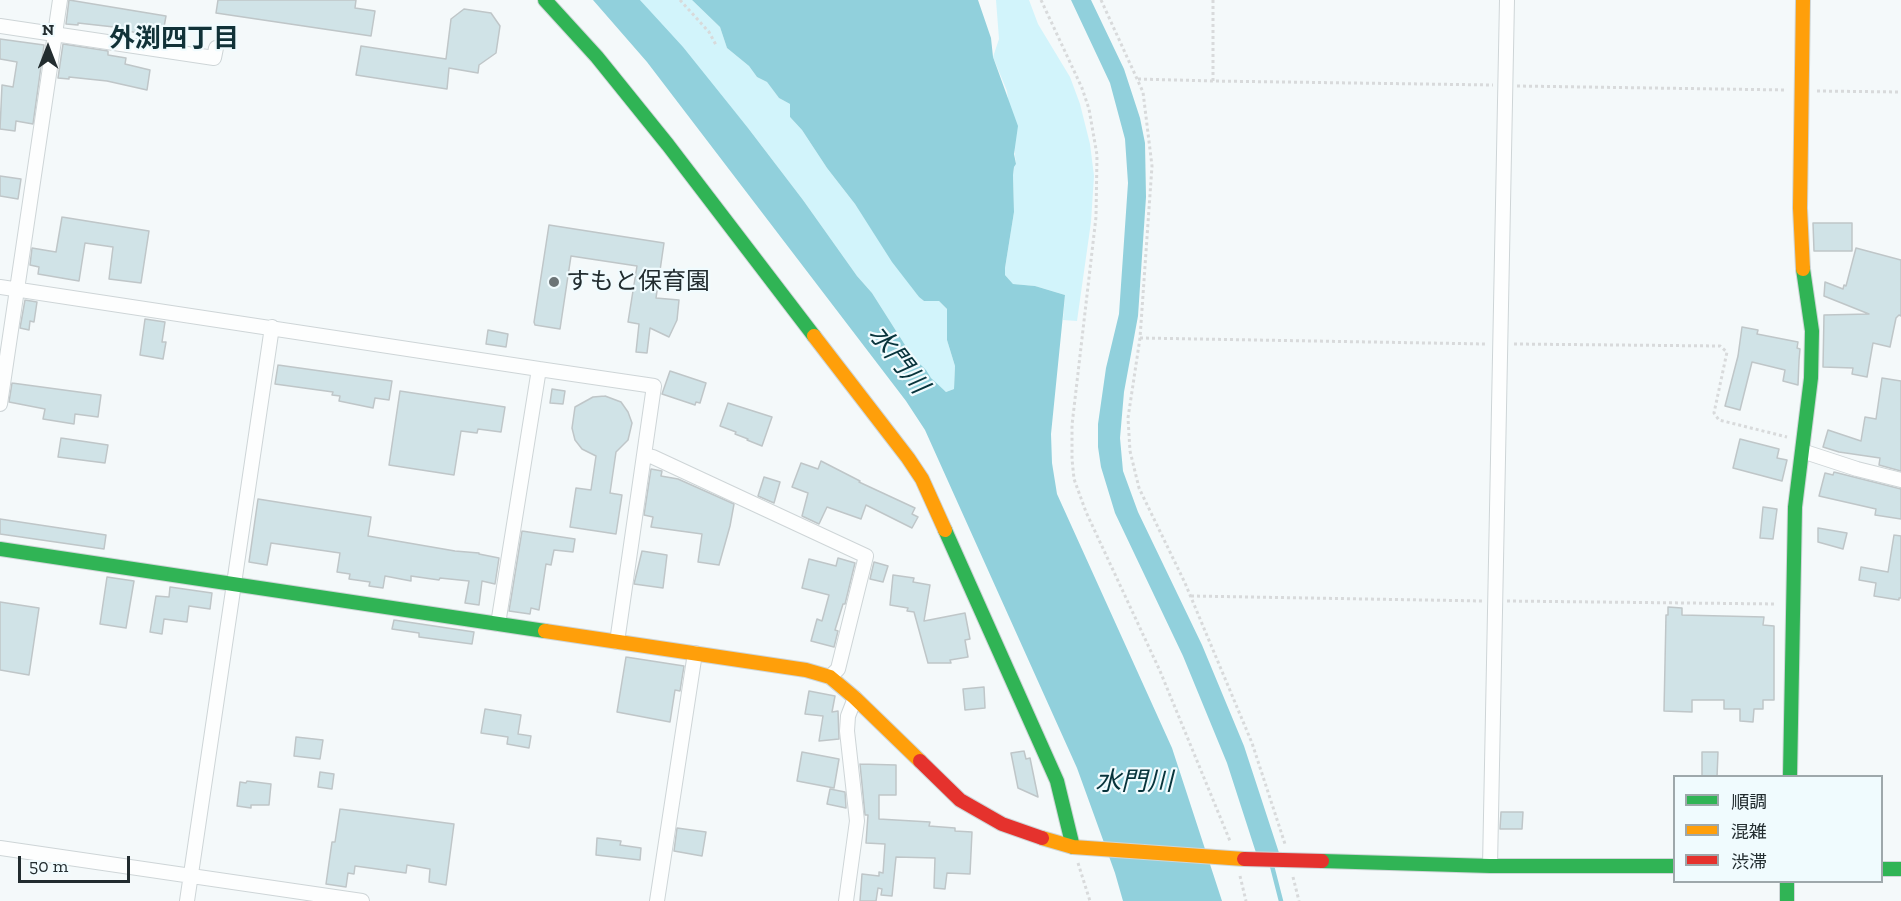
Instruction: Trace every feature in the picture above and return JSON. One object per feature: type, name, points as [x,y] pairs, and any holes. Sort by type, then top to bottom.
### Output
[{"type":"street","points":[[0,404],[60,0]]},
{"type":"street","points":[[545,0],[597,57],[668,145],[922,479],[1057,781],[1073,847]]},
{"type":"street","points":[[1490,866],[1508,0]]},
{"type":"street","points":[[1790,775],[1795,507],[1811,378],[1812,331],[1802,259],[1800,208],[1803,0]]},
{"type":"street","points":[[0,26],[214,58],[216,48]]},
{"type":"street","points":[[0,287],[654,386],[617,642]]},
{"type":"street","points":[[187,901],[272,327]]},
{"type":"street","points":[[498,624],[538,369]]},
{"type":"street","points":[[1802,451],[1857,469],[1901,480]]},
{"type":"street","points":[[644,454],[866,556],[838,669],[830,677]]},
{"type":"street","points":[[0,549],[806,670],[830,677],[855,698],[960,800],[1002,824],[1073,847],[1234,858],[1322,861],[1490,866],[1673,866]]},
{"type":"street","points":[[657,901],[695,653]]},
{"type":"street","points":[[846,901],[857,821],[847,731],[848,716],[855,698]]},
{"type":"street","points":[[0,848],[362,901]]},
{"type":"street","points":[[1883,869],[1901,869]]},
{"type":"street","points":[[1787,901],[1788,883]]},
{"type":"path","points":[[680,0],[709,32],[716,45]]},
{"type":"path","points":[[1041,0],[1082,88],[1089,109],[1097,155],[1096,217],[1072,425],[1074,479],[1086,512],[1168,690],[1234,858],[1246,901]]},
{"type":"path","points":[[1101,0],[1143,92],[1152,166],[1140,338],[1128,418],[1130,451],[1139,488],[1191,596],[1252,743],[1287,850]]},
{"type":"path","points":[[1213,0],[1213,81]]},
{"type":"path","points":[[1138,79],[1901,92]]},
{"type":"path","points":[[1191,596],[1793,604]]},
{"type":"path","points":[[1073,847],[1090,901]]},
{"type":"path","points":[[1292,871],[1299,901]]},
{"type":"shaded area","points":[[640,0],[692,0],[720,27],[727,48],[749,66],[757,77],[767,82],[779,98],[790,104],[790,117],[802,130],[919,297],[924,301],[939,301],[947,309],[947,340],[955,366],[954,389],[946,392],[938,386],[912,356],[872,293],[748,128]]},
{"type":"shaded area","points":[[996,0],[1029,0],[1038,24],[1070,77],[1080,104],[1090,144],[1094,176],[1091,222],[1077,321],[1063,320],[1065,295],[1035,286],[1013,284],[1005,275],[1014,212],[1013,175],[1016,164],[1007,91],[993,57],[999,39]]},
{"type":"water","name":"水門川","points":[[593,0],[640,0],[683,47],[748,128],[872,293],[912,356],[946,392],[954,389],[955,366],[947,340],[947,309],[939,301],[924,301],[919,297],[892,262],[855,204],[827,168],[802,130],[790,117],[790,104],[779,98],[767,82],[757,77],[749,66],[727,48],[720,27],[692,0],[978,0],[991,38],[993,57],[1018,126],[1014,154],[1016,164],[1013,175],[1014,212],[1005,275],[1013,284],[1035,286],[1065,295],[1051,434],[1052,463],[1057,494],[1172,748],[1222,901],[1123,901],[1077,768],[925,430],[906,401],[647,62]]},
{"type":"water","points":[[1071,0],[1091,0],[1124,69],[1140,118],[1145,143],[1146,197],[1138,316],[1124,392],[1120,438],[1123,471],[1138,512],[1202,645],[1244,746],[1282,862],[1259,862],[1227,763],[1183,656],[1115,513],[1101,467],[1098,424],[1106,368],[1119,314],[1128,183],[1125,139],[1110,83]]},
{"type":"building","points":[[69,0],[166,16],[162,38],[123,30],[123,28],[78,23],[78,25],[66,24]]},
{"type":"building","points":[[218,0],[356,0],[355,8],[375,11],[371,36],[216,13]]},
{"type":"building","points":[[464,9],[491,13],[500,26],[496,53],[479,65],[478,73],[449,68],[447,89],[356,75],[361,46],[446,59],[451,19]]},
{"type":"building","points":[[0,39],[44,45],[33,124],[16,121],[15,131],[0,129],[2,85],[13,87],[17,62],[0,59]]},
{"type":"building","points":[[63,44],[108,51],[108,55],[126,58],[125,64],[150,70],[147,90],[107,81],[58,78]]},
{"type":"building","points":[[0,176],[21,179],[18,199],[0,196]]},
{"type":"building","points":[[62,217],[149,231],[141,283],[109,279],[113,247],[85,243],[79,281],[38,274],[39,267],[30,265],[32,248],[56,252]]},
{"type":"building","points":[[1813,223],[1852,223],[1852,251],[1814,251]]},
{"type":"building","points":[[549,225],[664,243],[656,298],[679,300],[677,320],[669,337],[650,328],[647,353],[636,352],[639,324],[628,322],[637,266],[571,256],[560,329],[535,325]]},
{"type":"building","points":[[1856,248],[1901,260],[1901,316],[1896,318],[1890,347],[1873,343],[1867,377],[1852,374],[1853,368],[1823,367],[1824,315],[1869,314],[1824,296],[1825,282],[1843,289],[1844,285],[1846,286]]},
{"type":"building","points":[[25,300],[37,302],[34,322],[30,321],[29,330],[20,328]]},
{"type":"building","points":[[145,319],[165,322],[162,342],[166,342],[163,359],[140,355]]},
{"type":"building","points":[[1742,327],[1758,330],[1757,334],[1798,342],[1797,348],[1800,349],[1798,385],[1783,381],[1785,370],[1752,362],[1740,410],[1725,406],[1738,356]]},
{"type":"building","points":[[488,330],[508,334],[506,347],[486,344]]},
{"type":"building","points":[[278,365],[392,381],[389,400],[375,398],[373,408],[339,401],[340,396],[332,395],[333,392],[275,384]]},
{"type":"building","points":[[670,371],[706,383],[700,403],[696,402],[695,405],[662,394]]},
{"type":"building","points":[[1882,378],[1901,381],[1901,471],[1879,465],[1880,458],[1839,452],[1823,447],[1828,430],[1861,441],[1865,417],[1876,419]]},
{"type":"building","points":[[12,383],[101,395],[98,417],[75,414],[74,424],[43,419],[45,409],[9,402]]},
{"type":"building","points":[[552,389],[565,391],[563,404],[550,403]]},
{"type":"building","points":[[400,391],[505,407],[501,432],[478,429],[477,433],[461,431],[454,475],[389,465]]},
{"type":"building","points":[[605,396],[621,402],[632,423],[628,440],[616,452],[610,493],[622,495],[616,534],[570,527],[576,488],[591,490],[596,456],[582,449],[575,440],[572,428],[575,407],[593,397]]},
{"type":"building","points":[[728,403],[772,417],[762,446],[720,426]]},
{"type":"building","points":[[61,438],[108,445],[105,463],[58,457]]},
{"type":"building","points":[[1740,439],[1779,449],[1777,458],[1787,460],[1782,481],[1733,468]]},
{"type":"building","points":[[821,461],[915,508],[912,514],[918,517],[912,528],[866,505],[861,519],[827,507],[819,524],[802,516],[808,493],[792,487],[801,463],[818,469]]},
{"type":"building","points":[[651,469],[662,471],[661,476],[678,479],[734,504],[719,565],[698,562],[702,534],[651,527],[653,517],[644,515]]},
{"type":"building","points":[[1834,472],[1901,489],[1901,519],[1875,515],[1876,509],[1819,496],[1825,473],[1833,475]]},
{"type":"building","points":[[764,477],[780,482],[774,503],[758,496]]},
{"type":"building","points":[[258,499],[371,517],[368,536],[499,558],[495,584],[482,581],[479,605],[465,603],[469,581],[411,576],[411,581],[385,576],[383,588],[369,586],[370,582],[349,579],[350,574],[337,572],[340,553],[271,543],[267,565],[249,562]]},
{"type":"building","points":[[1763,507],[1777,509],[1773,539],[1760,538]]},
{"type":"building","points":[[0,519],[106,535],[104,549],[0,534]]},
{"type":"building","points":[[1818,528],[1847,533],[1843,549],[1818,542]]},
{"type":"building","points":[[522,531],[575,539],[573,552],[554,550],[551,565],[546,564],[539,610],[531,608],[530,614],[509,611]]},
{"type":"building","points":[[1894,535],[1901,536],[1901,598],[1899,600],[1874,596],[1876,583],[1859,580],[1861,567],[1888,572]]},
{"type":"building","points":[[642,551],[667,555],[663,588],[634,584]]},
{"type":"building","points":[[838,558],[855,563],[845,604],[843,604],[835,630],[838,631],[834,647],[811,641],[817,619],[822,621],[829,595],[802,588],[809,559],[836,566]]},
{"type":"building","points":[[874,562],[888,566],[883,582],[870,579]]},
{"type":"building","points":[[893,575],[914,578],[913,582],[930,585],[924,621],[965,613],[970,639],[965,640],[968,657],[950,660],[951,663],[928,663],[914,612],[907,611],[908,608],[890,605]]},
{"type":"building","points":[[107,577],[134,581],[126,628],[100,624]]},
{"type":"building","points":[[170,587],[212,593],[210,609],[189,606],[187,622],[164,619],[162,634],[150,632],[156,596],[169,597]]},
{"type":"building","points":[[0,602],[39,608],[29,675],[0,670]]},
{"type":"building","points":[[1668,607],[1682,608],[1682,615],[1764,617],[1763,625],[1774,626],[1774,700],[1763,700],[1763,709],[1754,709],[1753,722],[1740,721],[1740,709],[1724,709],[1724,700],[1692,700],[1692,712],[1664,711]]},
{"type":"building","points":[[394,620],[474,632],[472,644],[419,637],[419,633],[392,629]]},
{"type":"building","points":[[626,657],[684,666],[680,691],[675,690],[670,722],[617,712]]},
{"type":"building","points":[[984,687],[985,708],[965,710],[963,689]]},
{"type":"building","points":[[809,691],[835,696],[832,712],[838,711],[839,739],[819,741],[823,716],[805,714]]},
{"type":"building","points":[[485,709],[521,715],[518,734],[531,736],[529,748],[507,744],[508,737],[481,733]]},
{"type":"building","points":[[296,737],[323,740],[320,759],[294,756]]},
{"type":"building","points":[[1024,751],[1026,759],[1030,758],[1038,797],[1018,788],[1011,753]]},
{"type":"building","points":[[802,752],[839,759],[834,788],[797,781]]},
{"type":"building","points":[[1702,752],[1718,752],[1717,775],[1702,775]]},
{"type":"building","points":[[860,764],[896,765],[896,795],[879,795],[879,819],[930,822],[929,826],[972,832],[970,874],[947,873],[945,889],[934,888],[935,858],[896,857],[892,896],[881,895],[882,889],[878,888],[876,901],[860,901],[862,874],[879,876],[879,872],[883,873],[885,844],[866,843],[868,815],[865,815]]},
{"type":"building","points":[[320,772],[334,774],[332,789],[318,787]]},
{"type":"building","points":[[247,781],[271,784],[269,805],[251,805],[251,808],[237,806],[240,782],[246,783]]},
{"type":"building","points":[[830,789],[845,792],[846,808],[827,804]]},
{"type":"building","points":[[340,809],[454,824],[446,885],[429,882],[430,869],[407,865],[406,873],[355,866],[354,874],[348,873],[346,887],[326,884],[332,842],[335,842]]},
{"type":"building","points":[[1501,812],[1523,812],[1522,829],[1500,829]]},
{"type":"building","points":[[677,828],[706,832],[702,856],[674,851]]},
{"type":"building","points":[[597,838],[621,841],[620,845],[641,848],[640,860],[596,855]]},
{"type":"waterway","points":[[1272,866],[1281,901]]},
{"type":"traffic: fast","points":[[545,0],[597,57],[668,145],[814,336]]},
{"type":"traffic: fast","points":[[1790,775],[1795,507],[1811,378],[1812,331],[1803,269]]},
{"type":"traffic: fast","points":[[945,530],[1057,781],[1073,847]]},
{"type":"traffic: fast","points":[[0,549],[545,631]]},
{"type":"traffic: fast","points":[[1322,861],[1490,866],[1673,866]]},
{"type":"traffic: fast","points":[[1883,869],[1901,869]]},
{"type":"traffic: fast","points":[[1787,883],[1787,901]]},
{"type":"traffic: slow","points":[[1803,0],[1800,208],[1803,269]]},
{"type":"traffic: slow","points":[[814,336],[908,458],[922,479],[945,530]]},
{"type":"traffic: slow","points":[[545,631],[806,670],[830,677],[920,761]]},
{"type":"traffic: slow","points":[[1042,838],[1073,847],[1244,859]]},
{"type":"traffic: jam","points":[[920,761],[960,800],[1002,824],[1042,838]]},
{"type":"traffic: jam","points":[[1244,859],[1322,861]]},
{"type":"place","name":"すもと保育園","points":[[554,282]]},
{"type":"district","name":"外渕四丁目","points":[[174,40]]}]
